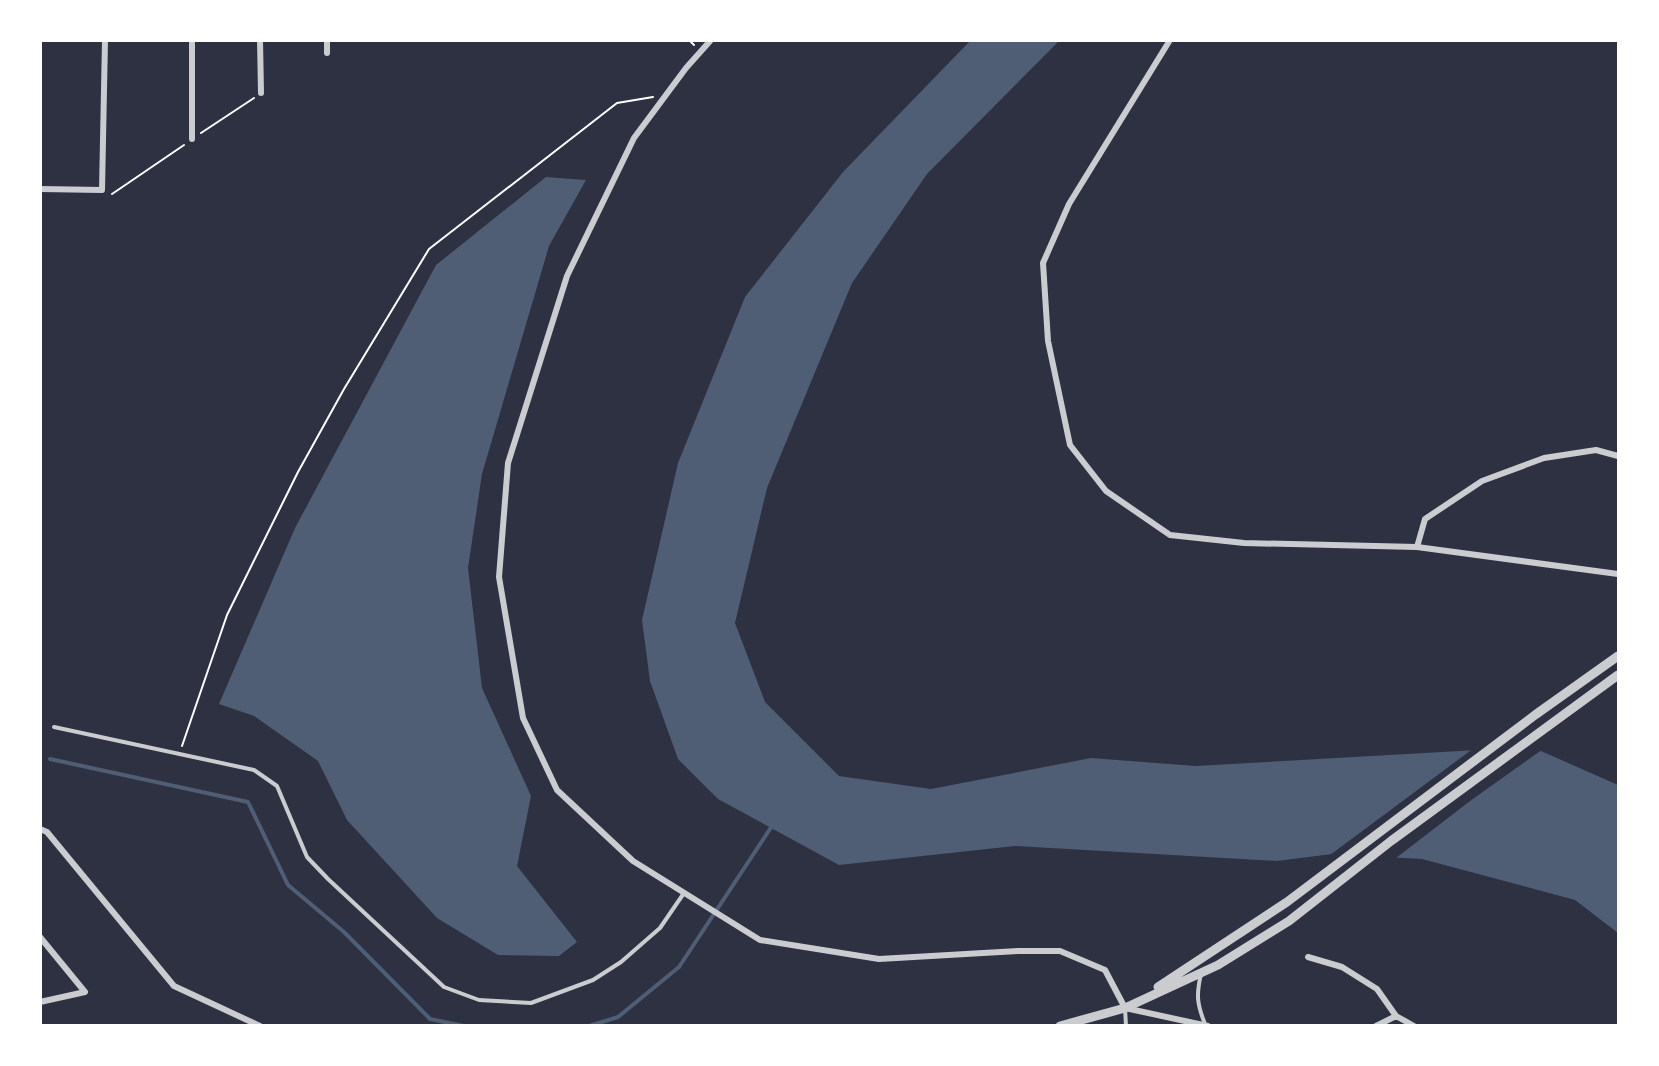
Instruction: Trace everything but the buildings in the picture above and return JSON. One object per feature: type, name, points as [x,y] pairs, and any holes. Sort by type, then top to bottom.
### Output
[{"type":"street","points":[[40,189],[102,190],[105,40]]},
{"type":"street","points":[[192,40],[192,139]]},
{"type":"street","points":[[260,40],[261,93]]},
{"type":"street","points":[[327,40],[327,53]]},
{"type":"street","points":[[711,40],[686,68],[634,138],[567,276],[508,463],[499,577],[523,718],[556,790],[633,861],[760,940],[879,959],[1018,951],[1060,951],[1105,970],[1125,1008]]},
{"type":"street","points":[[1170,40],[1069,204],[1043,263],[1048,341],[1070,445],[1106,491],[1170,535],[1244,543],[1417,547],[1618,574]]},
{"type":"street","points":[[1417,547],[1425,519],[1482,481],[1544,458],[1596,450],[1618,456]]},
{"type":"street","points":[[1125,1008],[1287,902],[1526,722],[1618,656]]},
{"type":"street","points":[[1060,1026],[1125,1008],[1218,965],[1289,921],[1391,841],[1618,675]]},
{"type":"street","points":[[40,838],[44,831],[174,986],[260,1026]]},
{"type":"street","points":[[40,937],[85,992],[40,1002]]},
{"type":"street","points":[[1308,957],[1342,967],[1377,989],[1396,1016],[1414,1026]]},
{"type":"street","points":[[1125,1008],[1207,1025]]},
{"type":"street","points":[[1376,1026],[1396,1016]]},
{"type":"lane","points":[[54,727],[254,770],[277,786],[307,857],[444,987],[479,1000],[531,1003],[593,980],[621,962],[660,928],[684,893]]},
{"type":"lane","points":[[1201,972],[1197,992],[1198,1005],[1207,1025]]},
{"type":"lane","points":[[1125,1008],[1126,1026]]},
{"type":"path","points":[[102,190],[107,197],[261,93]]},
{"type":"path","points":[[179,754],[227,615],[288,493],[344,389],[429,249],[617,102],[666,95]]},
{"type":"water","points":[[970,41],[1059,41],[927,174],[852,283],[767,488],[735,623],[765,702],[839,776],[931,789],[1091,758],[1196,766],[1532,747],[1618,785],[1618,933],[1575,900],[1422,859],[1332,854],[1277,861],[1015,846],[839,865],[718,799],[678,759],[650,681],[642,620],[678,463],[745,297],[843,172]]},
{"type":"water","points":[[546,177],[586,180],[549,246],[482,474],[468,568],[482,688],[531,796],[517,866],[577,942],[559,956],[498,955],[437,918],[347,820],[318,761],[254,716],[219,704],[295,528],[436,265]]},
{"type":"pier","points":[[1532,744],[1543,749],[1392,861],[1326,858],[1474,748]]},
{"type":"waterway","points":[[50,759],[248,802],[288,885],[344,932],[430,1019],[464,1026]]},
{"type":"waterway","points":[[589,1026],[618,1017],[679,967],[772,826]]}]
